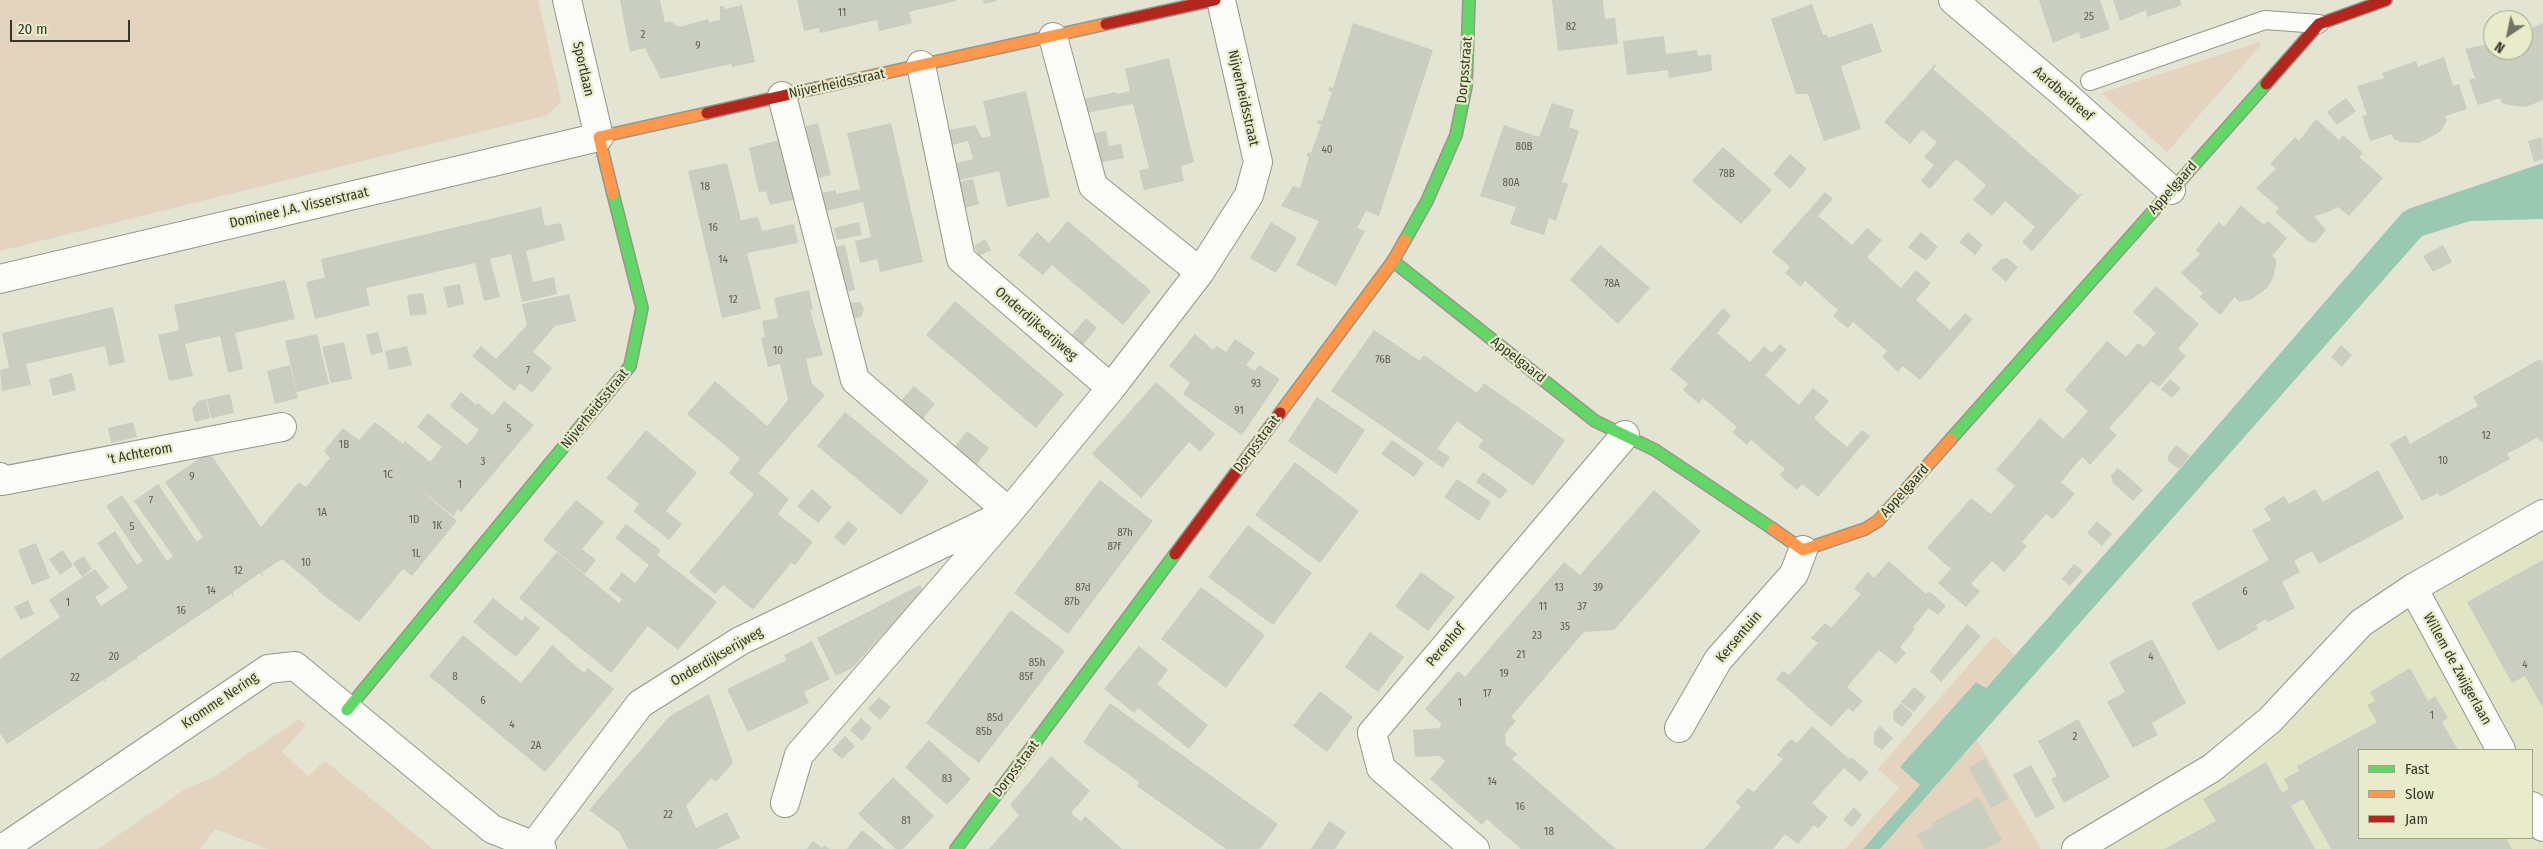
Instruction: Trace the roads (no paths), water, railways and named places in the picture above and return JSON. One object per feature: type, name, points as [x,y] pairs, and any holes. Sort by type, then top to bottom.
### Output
[{"type":"street","name":"Sportlaan","points":[[567,0],[599,138]]},
{"type":"street","name":"Nijverheidsstraat","points":[[347,710],[630,366],[642,308],[599,138],[1214,0]]},
{"type":"street","name":"Nijverheidsstraat","points":[[1221,0],[1258,162],[1249,195]]},
{"type":"street","name":"Dorpsstraat","points":[[956,849],[1392,261],[1427,201],[1456,135],[1466,86],[1469,0]]},
{"type":"street","name":"Aardbeidreef","points":[[1953,0],[2064,94],[2171,190]]},
{"type":"street","name":"Appelgaard","points":[[1392,261],[1595,421],[1655,450],[1803,550],[1865,529],[1878,521],[2319,24],[2386,0]]},
{"type":"street","points":[[1052,37],[1093,186],[1200,272]]},
{"type":"street","name":"Onderdijkserijweg","points":[[921,65],[962,259],[1111,388]]},
{"type":"street","name":"Nijverheidsstraat","points":[[782,96],[855,380],[1008,512]]},
{"type":"street","name":"Dominee J.A. Visserstraat","points":[[0,279],[599,138]]},
{"type":"street","name":"Onderdijkserijweg","points":[[785,803],[799,755],[1008,512],[1111,388],[1200,272],[1249,195]]},
{"type":"street","name":"'t Achterom","points":[[0,477],[2,481],[282,427]]},
{"type":"street","name":"Perenhof","points":[[1474,849],[1381,768],[1372,733],[1625,435]]},
{"type":"street","name":"Onderdijkserijweg","points":[[538,847],[640,704],[740,641],[1008,512]]},
{"type":"street","points":[[2076,849],[2212,768],[2270,720],[2361,623],[2413,588],[2543,514]]},
{"type":"street","name":"Kersentuin","points":[[1679,728],[1718,660],[1794,574],[1803,550]]},
{"type":"street","name":"Willem de Zwijgerlaan","points":[[2413,588],[2500,749]]},
{"type":"street","name":"Kromme Nering","points":[[0,848],[8,845],[268,669],[295,666],[492,829],[538,847]]},
{"type":"street","points":[[2533,808],[2543,827]]},
{"type":"lane","name":"Appelgaard","points":[[2090,81],[2265,20],[2319,24]]}]
